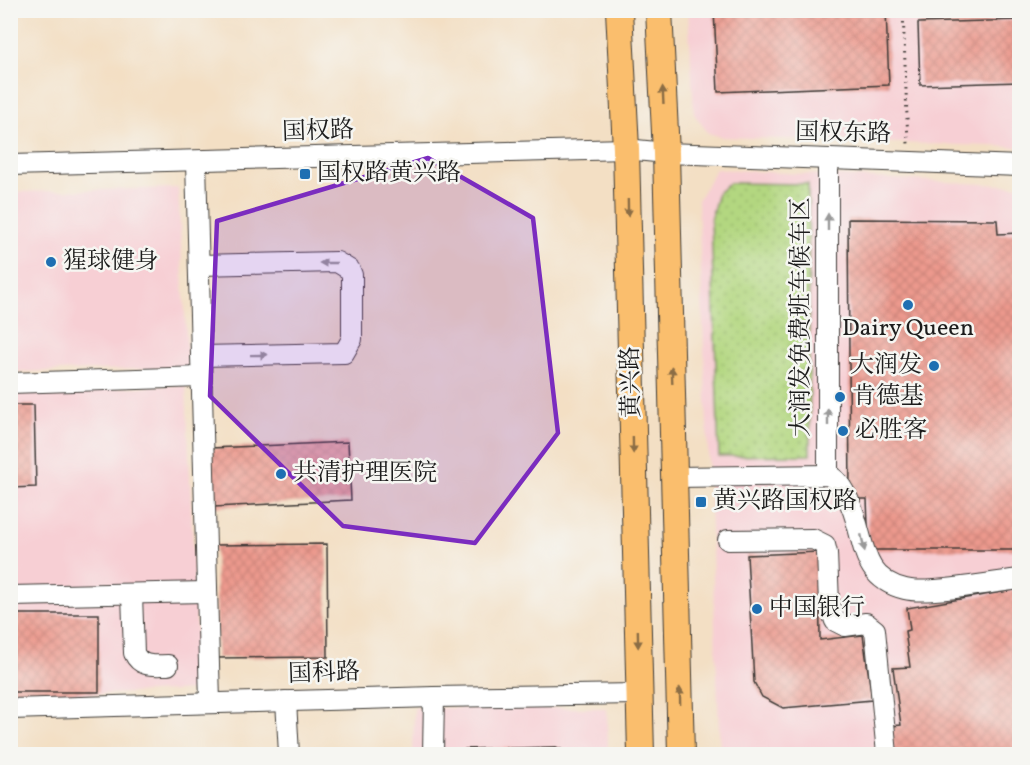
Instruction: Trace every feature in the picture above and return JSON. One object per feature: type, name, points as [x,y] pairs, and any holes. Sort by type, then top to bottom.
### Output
[{"type":"main road","name":"黄兴路","points":[[619,10],[626,149],[641,754]]},
{"type":"main road","name":"黄兴路","points":[[659,10],[666,153],[681,754]]},
{"type":"street","name":"国权路","points":[[10,165],[626,149],[666,153]]},
{"type":"street","name":"国权东路","points":[[666,153],[1020,166]]},
{"type":"street","name":"大润发免费班车候车区","points":[[828,159],[828,475]]},
{"type":"street","points":[[196,160],[210,703]]},
{"type":"street","points":[[199,265],[337,262],[350,270],[352,275],[352,339],[344,352],[201,356]]},
{"type":"street","points":[[10,383],[202,377]]},
{"type":"street","points":[[675,477],[828,475],[840,484],[852,504],[872,571],[890,583],[905,589],[921,591],[1020,579]]},
{"type":"street","points":[[728,540],[813,539],[825,545],[828,553],[829,604],[835,621],[845,626],[866,623],[875,630],[886,754]]},
{"type":"street","points":[[10,596],[206,592]]},
{"type":"street","points":[[132,594],[134,653],[137,660],[148,666],[168,665]]},
{"type":"street","name":"国科路","points":[[10,709],[434,697],[639,694]]},
{"type":"street","points":[[433,754],[434,697]]},
{"type":"street","points":[[286,701],[290,754]]},
{"type":"path","points":[[903,10],[909,161]]},
{"type":"highlighted area","points":[[428,158],[533,218],[558,433],[475,543],[343,526],[210,396],[217,221]]},
{"type":"shaded area","points":[[688,11],[1019,11],[1019,147],[722,137],[708,133],[694,114]]},
{"type":"shaded area","points":[[716,169],[1019,186],[1019,754],[720,754],[698,200]]},
{"type":"shaded area","points":[[178,188],[188,368],[11,372],[10,192]]},
{"type":"shaded area","points":[[186,385],[199,690],[11,698],[10,392]]},
{"type":"shaded area","points":[[414,708],[607,708],[608,754],[413,754]]},
{"type":"green space","points":[[730,183],[808,184],[810,455],[719,456],[711,218],[718,193]]},
{"type":"building","points":[[714,10],[886,10],[889,85],[718,92]]},
{"type":"building","points":[[1020,20],[1020,82],[920,85],[918,23]]},
{"type":"building","name":"大润发","points":[[848,219],[997,220],[998,234],[1020,233],[1020,550],[869,550],[867,499],[850,499]]},
{"type":"building","points":[[10,405],[34,405],[36,487],[10,488]]},
{"type":"building","name":"共清护理医院","points":[[348,442],[351,500],[214,507],[211,448]]},
{"type":"building","points":[[327,544],[328,657],[217,658],[215,545]]},
{"type":"building","points":[[819,552],[820,640],[863,635],[872,700],[783,708],[762,697],[754,682],[747,555]]},
{"type":"building","points":[[1020,589],[1020,754],[894,754],[891,726],[901,725],[893,668],[910,667],[905,631],[910,630],[907,608]]},
{"type":"building","points":[[10,614],[99,614],[99,692],[10,692]]},
{"type":"building","points":[[556,747],[572,754],[465,754],[465,749]]},
{"type":"place","name":"国权路黄兴路","points":[[305,174]]},
{"type":"place","name":"猩球健身","points":[[51,262]]},
{"type":"place","name":"Dairy Queen","points":[[908,305]]},
{"type":"place","name":"大润发","points":[[934,366]]},
{"type":"place","name":"肯德基","points":[[840,397]]},
{"type":"place","name":"必胜客","points":[[843,431]]},
{"type":"place","name":"共清护理医院","points":[[281,474]]},
{"type":"place","name":"黄兴路国权路","points":[[701,502]]},
{"type":"place","name":"中国银行","points":[[757,609]]}]
